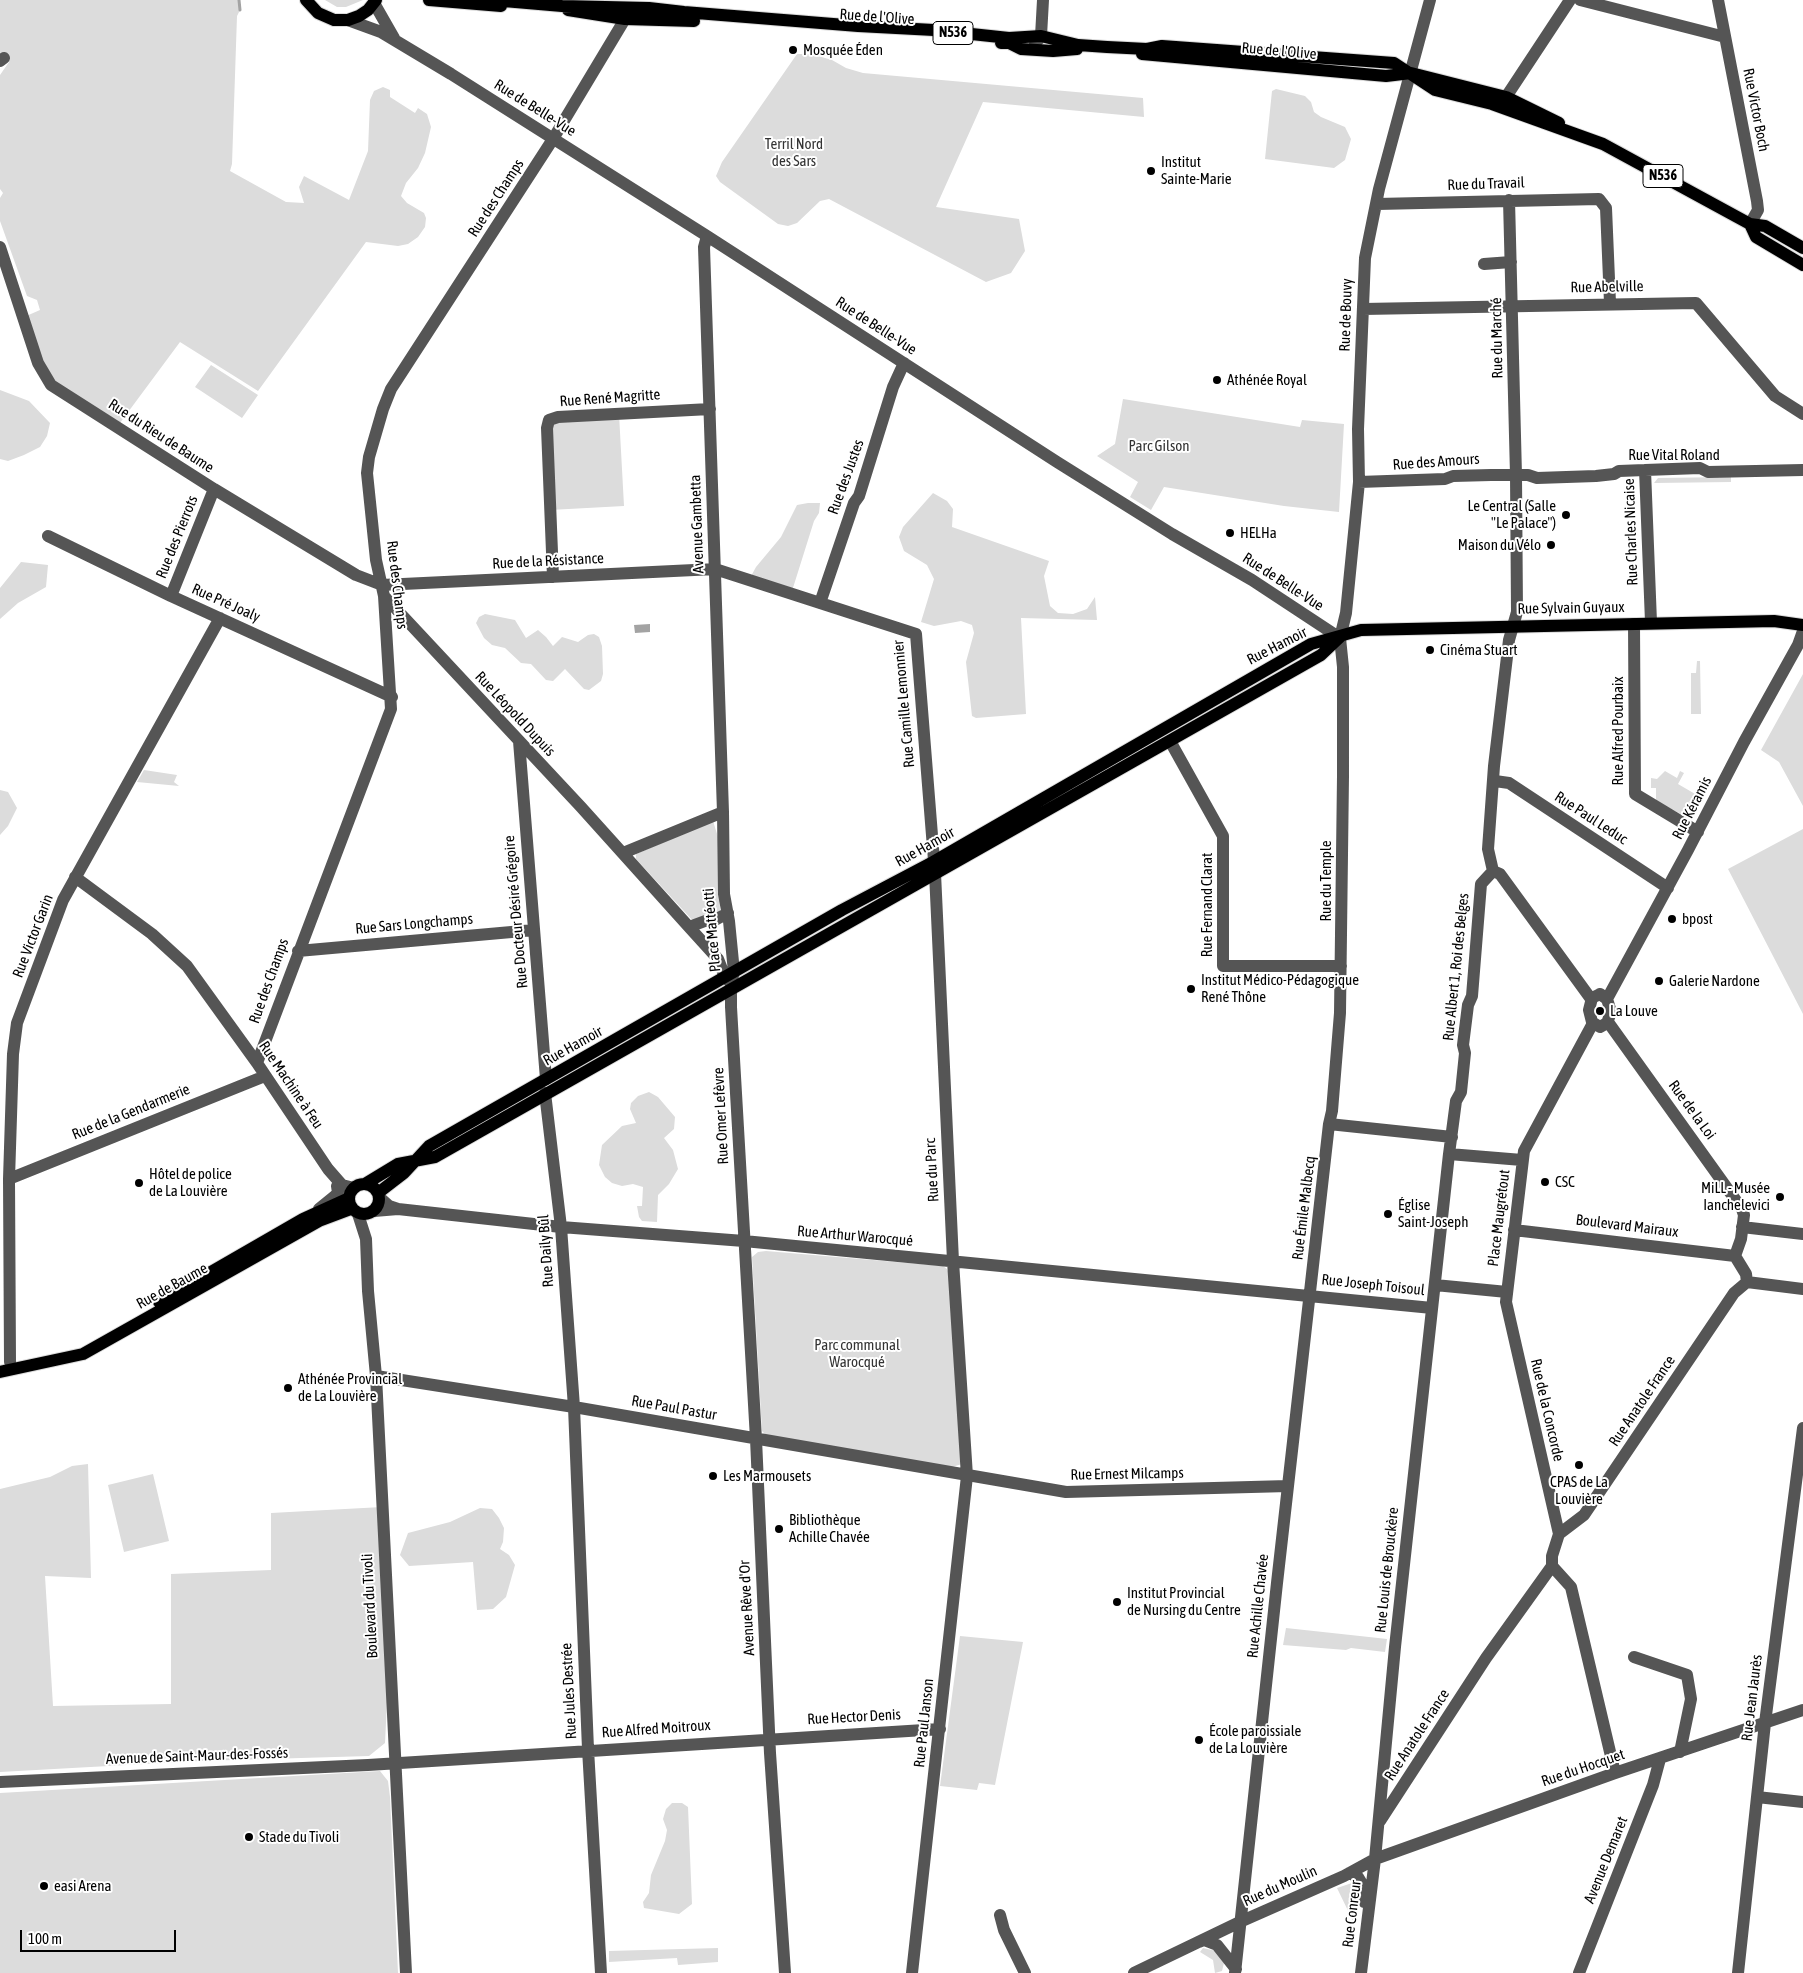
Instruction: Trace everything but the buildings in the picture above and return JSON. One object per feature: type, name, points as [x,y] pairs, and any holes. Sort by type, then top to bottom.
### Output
[{"type":"main road","name":"Rue de l'Olive","points":[[429,0],[574,10],[598,16],[625,19],[677,20],[1010,44],[1021,49],[1052,51],[1067,48],[1386,76],[1411,73],[1506,97]]},
{"type":"main road","name":"Rue de l'Olive","points":[[492,0],[635,4],[649,8],[848,26],[934,30],[1009,38],[1041,36],[1078,44],[1108,47],[1147,49],[1162,46],[1394,63],[1435,90],[1492,104]]},
{"type":"main road","points":[[306,1],[326,17],[348,20],[359,16],[377,1]]},
{"type":"main road","points":[[598,16],[607,12],[626,14],[635,4]]},
{"type":"main road","name":"N536","points":[[1506,97],[1548,116],[1575,133]]},
{"type":"main road","name":"N536","points":[[1492,104],[1575,133],[1634,160],[1750,224],[1765,226],[1803,248]]},
{"type":"main road","name":"N536","points":[[1750,224],[1756,237],[1803,265]]},
{"type":"main road","name":"Rue Sylvain Guyaux","points":[[1337,636],[1361,630],[1634,624],[1651,622],[1774,621],[1803,625]]},
{"type":"main road","name":"Rue Hamoir","points":[[378,1195],[404,1173],[429,1146],[546,1079],[934,867],[1170,741],[1321,655],[1337,636]]},
{"type":"main road","name":"Rue Hamoir","points":[[934,867],[1311,644],[1337,636]]},
{"type":"main road","name":"Rue Hamoir","points":[[358,1202],[398,1164],[435,1157],[546,1093],[730,980]]},
{"type":"main road","points":[[374,1188],[378,1195],[378,1204],[358,1202],[374,1188]]},
{"type":"main road","name":"Rue de Baume","points":[[5,1363],[80,1346],[317,1211],[358,1202]]},
{"type":"main road","name":"Rue de Baume","points":[[0,1372],[82,1354],[319,1221],[358,1202]]},
{"type":"street","points":[[1010,44],[1032,45],[1041,36],[1043,0]]},
{"type":"street","name":"Rue de Bouvy","points":[[1337,636],[1346,613],[1358,482],[1358,429],[1365,258],[1377,204],[1430,0]]},
{"type":"street","points":[[1492,104],[1506,97],[1570,0]]},
{"type":"street","points":[[1580,0],[1725,36]]},
{"type":"street","name":"Rue Victor Boch","points":[[1718,0],[1757,200],[1758,210],[1750,224]]},
{"type":"street","name":"Rue de Belle-Vue","points":[[377,1],[396,41]]},
{"type":"street","name":"Rue des Champs","points":[[256,1063],[388,720],[392,697],[383,591],[376,560],[367,472],[369,457],[383,409],[391,389],[553,139],[625,19]]},
{"type":"street","name":"Rue de Belle-Vue","points":[[348,20],[370,26],[396,41],[707,236],[1090,483],[1252,580],[1337,636]]},
{"type":"street","name":"Rue du Travail","points":[[1377,204],[1595,197],[1602,201],[1606,208],[1610,303]]},
{"type":"street","name":"Rue du Marché","points":[[1509,200],[1516,475],[1517,612],[1513,626]]},
{"type":"street","name":"Avenue Gambetta","points":[[707,236],[704,247],[723,812]]},
{"type":"street","name":"Rue du Rieu de Baume","points":[[0,247],[38,363],[51,385],[214,489],[383,591]]},
{"type":"street","points":[[1484,264],[1511,262]]},
{"type":"street","name":"Rue Abelville","points":[[1363,309],[1610,303],[1696,303],[1775,396],[1803,414]]},
{"type":"street","name":"Rue des Justes","points":[[820,603],[854,503],[859,496],[893,387],[904,363]]},
{"type":"street","name":"Rue René Magritte","points":[[553,577],[547,428],[549,420],[558,417],[710,409]]},
{"type":"street","name":"Rue Vital Roland","points":[[1516,475],[1528,475],[1537,478],[1596,476],[1614,474],[1619,471],[1700,468],[1708,472],[1803,470]]},
{"type":"street","name":"Rue Charles Nicaise","points":[[1645,470],[1651,622]]},
{"type":"street","name":"Rue des Amours","points":[[1358,482],[1445,480],[1453,476],[1516,475]]},
{"type":"street","name":"Rue des Pierrots","points":[[171,596],[214,489]]},
{"type":"street","name":"Rue Pré Joaly","points":[[48,536],[171,596],[392,697]]},
{"type":"street","name":"Rue de la Résistance","points":[[383,591],[553,577],[715,569]]},
{"type":"street","name":"Rue Camille Lemonnier","points":[[715,569],[916,634],[934,867]]},
{"type":"street","name":"Rue Léopold Dupuis","points":[[383,591],[623,853]]},
{"type":"street","name":"Rue Victor Garin","points":[[5,1363],[13,1054],[18,1023],[61,906],[75,877],[220,618]]},
{"type":"street","name":"Rue Alfred Pourbaix","points":[[1634,624],[1635,794],[1698,832]]},
{"type":"street","points":[[1513,626],[1509,640],[1494,766],[1495,781],[1488,849],[1493,871],[1500,874],[1591,999]]},
{"type":"street","name":"Rue Kéramis","points":[[1607,999],[1798,645],[1803,631]]},
{"type":"street","name":"Rue du Temple","points":[[1329,1124],[1332,1111],[1340,1013],[1341,966],[1343,687],[1337,636]]},
{"type":"street","name":"Rue Docteur Désiré Grégoire","points":[[519,741],[546,1079]]},
{"type":"street","name":"Rue Fernand Clarat","points":[[1170,741],[1223,836],[1223,966],[1341,966]]},
{"type":"street","name":"Rue Paul Leduc","points":[[1495,781],[1509,783],[1668,888]]},
{"type":"street","points":[[623,853],[723,812]]},
{"type":"street","name":"Place Mattéotti","points":[[723,812],[724,894],[728,913],[730,980]]},
{"type":"street","name":"Place Mattéotti","points":[[623,853],[718,959],[730,980]]},
{"type":"street","name":"Rue du Parc","points":[[934,867],[953,1261],[967,1476]]},
{"type":"street","name":"Rue Albert 1, Roi des Belges","points":[[1449,1154],[1456,1101],[1461,1092],[1468,1005],[1472,996],[1481,884],[1493,871]]},
{"type":"street","name":"Rue Machine à Feu","points":[[75,877],[152,934],[187,966],[328,1169],[358,1202]]},
{"type":"street","points":[[689,927],[705,921],[713,921],[728,913]]},
{"type":"street","name":"Rue Sars Longchamps","points":[[298,951],[534,930]]},
{"type":"street","name":"Rue Omer Lefèvre","points":[[730,980],[744,1241]]},
{"type":"street","points":[[1522,1160],[1524,1150],[1593,1023],[1589,1010],[1591,999],[1598,994],[1607,999],[1611,1012],[1608,1022],[1602,1027],[1593,1023]]},
{"type":"street","name":"Rue de la Loi","points":[[1608,1022],[1737,1200],[1742,1209],[1743,1223]]},
{"type":"street","name":"Rue de la Gendarmerie","points":[[9,1179],[265,1076]]},
{"type":"street","name":"Rue Daily Bûl","points":[[546,1093],[561,1227],[574,1407]]},
{"type":"street","points":[[1329,1124],[1452,1137]]},
{"type":"street","name":"Rue Émile Malbecq","points":[[1310,1295],[1329,1124]]},
{"type":"street","points":[[1449,1154],[1435,1284],[1507,1292]]},
{"type":"street","name":"Place Maugrétout","points":[[1449,1154],[1522,1160],[1518,1209],[1507,1292]]},
{"type":"street","name":"Rue Machine à Feu","points":[[328,1169],[342,1194],[358,1202]]},
{"type":"street","points":[[317,1211],[338,1193],[336,1186]]},
{"type":"street","name":"Rue Arthur Warocqué","points":[[378,1195],[389,1206],[398,1209]]},
{"type":"street","name":"Rue Arthur Warocqué","points":[[358,1202],[398,1209],[561,1227],[744,1241],[1310,1295]]},
{"type":"street","name":"Boulevard du Tivoli","points":[[358,1202],[366,1237],[368,1292],[376,1376],[406,1973]]},
{"type":"street","points":[[1803,1234],[1743,1223],[1740,1242],[1735,1256],[1746,1274],[1747,1282],[1803,1289]]},
{"type":"street","name":"Boulevard Mairaux","points":[[1514,1230],[1735,1256]]},
{"type":"street","name":"Avenue Rêve d'Or","points":[[744,1241],[756,1439],[769,1738],[785,1973]]},
{"type":"street","name":"Rue Anatole France","points":[[1559,1534],[1584,1515],[1734,1293],[1747,1282]]},
{"type":"street","name":"Rue Louis de Brouckère","points":[[1375,1859],[1435,1284]]},
{"type":"street","name":"Rue de la Concorde","points":[[1507,1292],[1506,1302],[1559,1534]]},
{"type":"street","name":"Rue Joseph Toisoul","points":[[1310,1295],[1432,1308]]},
{"type":"street","name":"Rue Achille Chavée","points":[[1236,1971],[1310,1295]]},
{"type":"street","name":"Rue Paul Pastur","points":[[376,1376],[574,1407],[967,1476]]},
{"type":"street","name":"Rue Jules Destrée","points":[[574,1407],[588,1749],[601,1973]]},
{"type":"street","name":"Rue Jean Jaurès","points":[[1738,1973],[1765,1723],[1803,1428]]},
{"type":"street","name":"Rue Ernest Milcamps","points":[[967,1476],[1066,1492],[1288,1486]]},
{"type":"street","name":"Rue Paul Janson","points":[[912,1973],[967,1476]]},
{"type":"street","points":[[1559,1534],[1552,1556],[1552,1566],[1571,1587],[1615,1773]]},
{"type":"street","name":"Rue Anatole France","points":[[1378,1823],[1486,1658],[1552,1566]]},
{"type":"street","points":[[1634,1657],[1687,1675],[1691,1700],[1680,1752]]},
{"type":"street","name":"Rue du Hocquet","points":[[1375,1859],[1615,1773],[1803,1710]]},
{"type":"street","name":"Rue Hector Denis","points":[[769,1738],[940,1729]]},
{"type":"street","name":"Rue Alfred Moitroux","points":[[395,1761],[769,1738]]},
{"type":"street","name":"Avenue Demaret","points":[[1579,1973],[1653,1786],[1660,1759]]},
{"type":"street","name":"Avenue de Saint-Maur-des-Fossés","points":[[0,1782],[368,1765],[395,1761]]},
{"type":"street","points":[[1757,1797],[1803,1802]]},
{"type":"street","name":"Rue du Moulin","points":[[1134,1973],[1242,1921],[1349,1873],[1375,1859]]},
{"type":"street","name":"Rue Conreur","points":[[1361,1973],[1375,1859]]},
{"type":"street","name":"Rue Conreur","points":[[1349,1873],[1358,1877],[1365,1893],[1353,1973]]},
{"type":"street","points":[[1000,1914],[1004,1930],[1025,1973]]},
{"type":"street","points":[[1199,1942],[1204,1940],[1217,1944],[1236,1971]]},
{"type":"green space","points":[[0,0],[239,0],[232,164],[230,171],[286,202],[304,203],[299,187],[304,176],[349,200],[368,151],[370,100],[374,91],[383,87],[390,90],[390,97],[415,113],[418,108],[427,114],[431,127],[425,153],[418,168],[406,183],[401,196],[407,203],[424,213],[426,218],[425,227],[418,237],[408,244],[398,246],[366,242],[258,391],[180,342],[117,427],[51,385],[24,317],[40,310],[37,300],[27,296],[0,221],[0,198],[3,193],[0,189],[0,75],[9,62],[0,55]]},
{"type":"green space","points":[[325,0],[363,0],[346,7],[337,7]]},
{"type":"green space","name":"Terril Nord des Sars","points":[[797,54],[811,54],[832,60],[846,68],[863,73],[1143,98],[1144,117],[983,102],[936,207],[1019,219],[1025,251],[1011,273],[986,282],[829,199],[820,201],[797,223],[788,226],[778,224],[720,182],[716,176],[722,162]]},
{"type":"green space","points":[[1276,89],[1305,96],[1311,102],[1314,112],[1345,127],[1351,139],[1345,160],[1334,168],[1265,159],[1272,91]]},
{"type":"green space","points":[[211,365],[258,395],[242,418],[195,387]]},
{"type":"green space","points":[[0,390],[29,401],[50,423],[47,436],[40,447],[8,461],[0,459]]},
{"type":"green space","name":"Parc Gilson","points":[[1123,399],[1300,427],[1302,420],[1344,424],[1339,512],[1284,506],[1164,487],[1151,510],[1130,497],[1138,482],[1097,456],[1115,444]]},
{"type":"green space","points":[[619,414],[624,506],[550,510],[549,420]]},
{"type":"green space","points":[[1731,477],[1731,482],[1654,483],[1658,478]]},
{"type":"green space","points":[[933,493],[947,501],[953,509],[952,527],[1049,561],[1044,576],[1050,606],[1058,613],[1073,614],[1087,609],[1095,597],[1097,620],[1021,618],[1026,714],[976,718],[972,716],[966,662],[974,633],[972,625],[961,621],[934,626],[921,622],[934,579],[927,565],[904,551],[899,537],[903,527]]},
{"type":"green space","points":[[820,503],[819,513],[814,521],[792,591],[750,578],[756,567],[781,537],[797,505]]},
{"type":"green space","points":[[21,562],[48,565],[46,587],[18,603],[0,619],[0,588]]},
{"type":"green space","points":[[485,614],[515,620],[526,638],[538,630],[553,646],[562,637],[578,642],[588,635],[594,634],[599,637],[602,646],[603,674],[601,681],[589,690],[584,689],[565,669],[553,681],[546,680],[531,664],[521,663],[505,648],[492,645],[484,638],[476,623],[479,617]]},
{"type":"green space","points":[[1697,661],[1700,661],[1701,714],[1691,714],[1691,673],[1696,673]]},
{"type":"green space","points":[[1803,674],[1803,806],[1779,762],[1761,750]]},
{"type":"green space","points":[[144,770],[177,775],[174,782],[179,786],[137,782]]},
{"type":"green space","points":[[1665,771],[1677,778],[1680,771],[1684,773],[1678,784],[1702,798],[1690,819],[1656,801],[1656,788],[1651,788],[1651,778],[1657,779]]},
{"type":"green space","points":[[0,790],[8,792],[17,808],[8,826],[0,835]]},
{"type":"green space","points":[[713,821],[718,837],[720,913],[695,923],[636,859],[636,854]]},
{"type":"green space","points":[[1803,829],[1803,1014],[1728,869]]},
{"type":"green space","points":[[649,1092],[658,1097],[675,1117],[674,1129],[664,1138],[673,1150],[678,1169],[669,1184],[658,1195],[657,1222],[642,1221],[639,1217],[637,1206],[642,1206],[643,1187],[633,1184],[622,1186],[612,1183],[605,1177],[599,1165],[602,1145],[622,1126],[636,1123],[630,1109],[631,1103],[638,1096]]},
{"type":"green space","name":"Parc communal Warocqué","points":[[766,1251],[943,1266],[947,1269],[950,1275],[962,1464],[952,1467],[766,1435],[762,1431],[752,1257],[758,1252]]},
{"type":"green space","points":[[88,1464],[91,1578],[45,1576],[53,1706],[171,1704],[171,1574],[271,1570],[271,1513],[382,1507],[389,1662],[385,1743],[369,1756],[199,1761],[0,1772],[0,1489],[50,1477],[72,1466]]},
{"type":"green space","points":[[153,1474],[169,1541],[124,1552],[108,1485]]},
{"type":"green space","points":[[480,1508],[492,1509],[499,1518],[504,1528],[503,1542],[500,1549],[509,1555],[515,1565],[506,1597],[493,1609],[477,1610],[473,1562],[409,1566],[400,1555],[408,1533],[450,1522]]},
{"type":"green space","points":[[1286,1628],[1387,1639],[1385,1652],[1351,1648],[1346,1650],[1283,1645]]},
{"type":"green space","points":[[960,1636],[1023,1642],[995,1785],[979,1783],[977,1790],[940,1786]]},
{"type":"green space","name":"Stade du Tivoli","points":[[380,1771],[388,1781],[390,1797],[398,1973],[0,1973],[0,1793]]},
{"type":"green space","points":[[672,1803],[682,1803],[688,1807],[692,1904],[679,1914],[644,1908],[643,1902],[649,1893],[651,1875],[665,1841],[667,1830],[663,1819],[666,1809]]},
{"type":"green space","points":[[1352,1883],[1357,1892],[1353,1921],[1337,1888]]},
{"type":"green space","points":[[718,1948],[718,1962],[678,1965],[677,1958],[609,1962],[609,1951]]},
{"type":"green space","points":[[1203,1948],[1216,1951],[1224,1963],[1222,1971],[1215,1973],[1213,1960],[1200,1952]]},
{"type":"shaded area","points":[[650,624],[650,632],[635,633],[634,625]]},
{"type":"waterway","points":[[239,0],[240,10]]},
{"type":"place","name":"Mosquée Éden","points":[[793,50]]},
{"type":"place","name":"Institut Sainte-Marie","points":[[1151,171]]},
{"type":"place","name":"Athénée Royal","points":[[1217,380]]},
{"type":"place","name":"Le Central (Salle \"Le Palace\")","points":[[1566,515]]},
{"type":"place","name":"HELHa","points":[[1230,533]]},
{"type":"place","name":"Maison du Vélo","points":[[1551,545]]},
{"type":"place","name":"Cinéma Stuart","points":[[1430,650]]},
{"type":"place","name":"bpost","points":[[1672,919]]},
{"type":"place","name":"Galerie Nardone","points":[[1659,981]]},
{"type":"place","name":"Institut Médico-Pédagogique René Thône","points":[[1191,989]]},
{"type":"place","name":"La Louve","points":[[1600,1011]]},
{"type":"place","name":"CSC","points":[[1545,1182]]},
{"type":"place","name":"Hôtel de police de La Louvière","points":[[139,1183]]},
{"type":"place","name":"MiLL - Musée Ianchelevici","points":[[1780,1197]]},
{"type":"place","name":"Église Saint-Joseph","points":[[1388,1214]]},
{"type":"place","name":"Athénée Provincial de La Louvière","points":[[288,1388]]},
{"type":"place","name":"CPAS de La Louvière","points":[[1579,1465]]},
{"type":"place","name":"Les Marmousets","points":[[713,1476]]},
{"type":"place","name":"Bibliothèque Achille Chavée","points":[[779,1529]]},
{"type":"place","name":"Institut Provincial de Nursing du Centre","points":[[1117,1602]]},
{"type":"place","name":"École paroissiale de La Louvière","points":[[1199,1740]]},
{"type":"place","name":"Stade du Tivoli","points":[[249,1837]]},
{"type":"place","name":"easi Arena","points":[[44,1886]]}]
